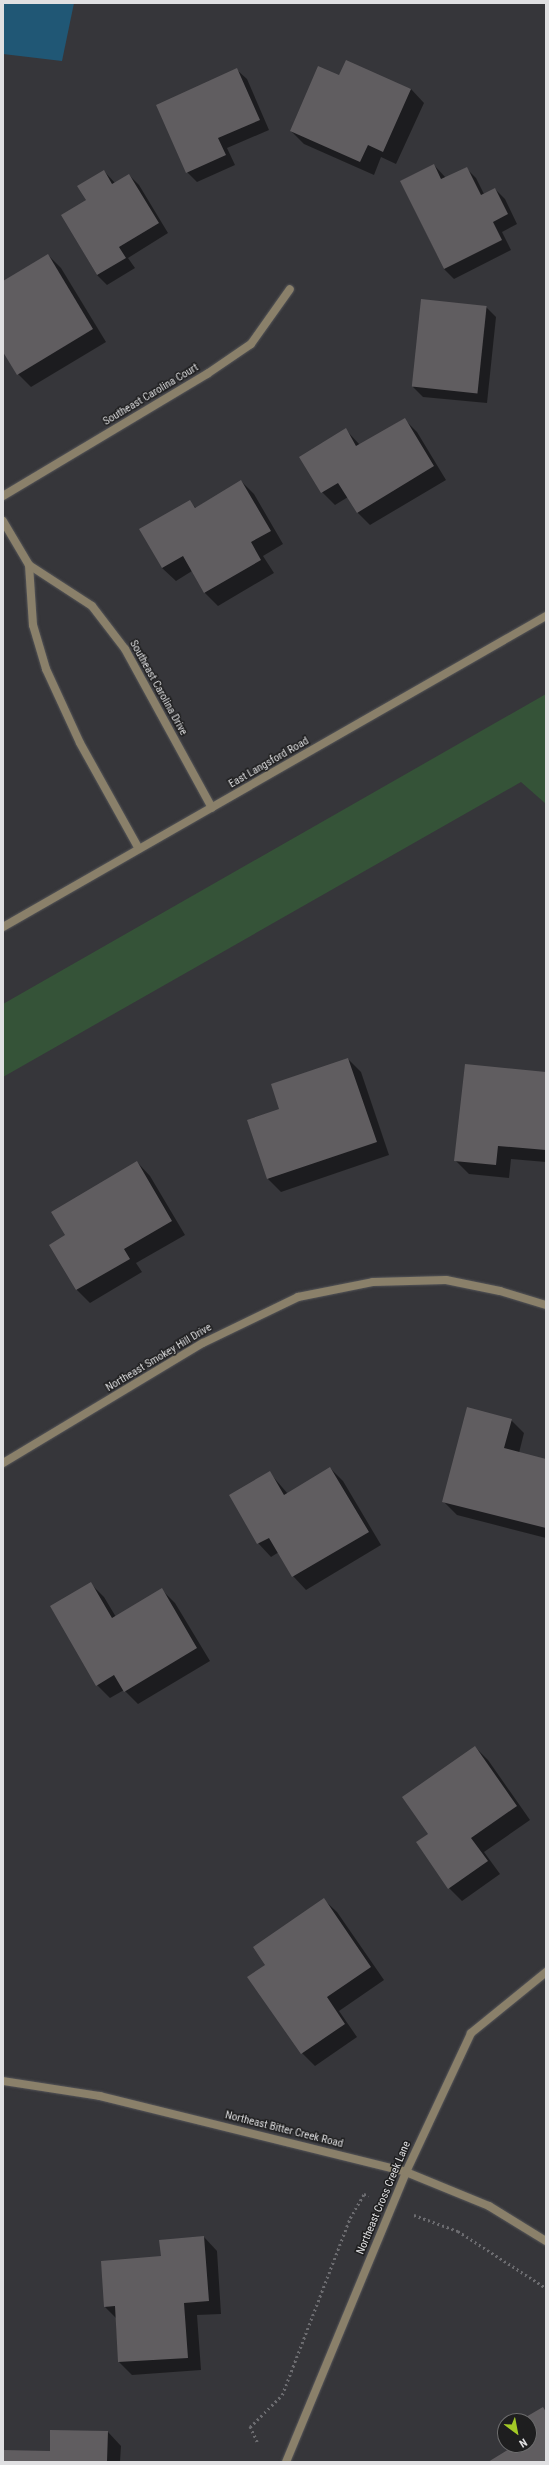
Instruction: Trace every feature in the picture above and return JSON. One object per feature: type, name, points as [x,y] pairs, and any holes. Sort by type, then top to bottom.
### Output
[{"type":"street","name":"Southeast Carolina Court","points":[[3,496],[207,374],[251,344],[290,289]]},
{"type":"street","name":"Southeast Carolina Drive","points":[[3,521],[29,565],[92,606],[125,649],[212,808]]},
{"type":"street","name":"Southeast Carolina Drive","points":[[29,565],[33,625],[46,669],[80,743],[139,849]]},
{"type":"street","name":"East Langsford Road","points":[[3,927],[546,616]]},
{"type":"street","name":"Northeast Smokey Hill Drive","points":[[3,1463],[203,1343],[298,1297],[373,1282],[446,1280],[500,1290],[546,1305]]},
{"type":"street","name":"Northeast Cross Creek Lane","points":[[286,2462],[406,2172],[471,2034],[546,1972]]},
{"type":"street","name":"Northeast Bitter Creek Road","points":[[3,2081],[100,2096],[406,2172],[489,2206],[546,2240]]},
{"type":"green space","points":[[546,694],[546,804],[521,782],[3,1077],[3,1004]]},
{"type":"water","points":[[3,3],[74,3],[62,61],[3,54]]},
{"type":"building","points":[[346,60],[411,89],[383,152],[368,145],[360,162],[290,131],[318,66],[339,75]]},
{"type":"building","points":[[237,68],[260,120],[218,138],[226,155],[186,173],[156,105]]},
{"type":"building","points":[[434,164],[441,179],[467,167],[481,195],[495,188],[508,214],[493,222],[502,240],[444,269],[400,181]]},
{"type":"building","points":[[104,170],[112,184],[129,174],[159,223],[119,247],[126,258],[97,275],[61,215],[86,200],[77,186]]},
{"type":"building","points":[[48,254],[93,329],[17,375],[3,352],[3,281]]},
{"type":"building","points":[[421,299],[487,306],[477,393],[412,387]]},
{"type":"building","points":[[405,418],[434,466],[357,513],[338,483],[321,493],[299,457],[346,428],[356,446]]},
{"type":"building","points":[[241,480],[271,531],[251,542],[261,560],[204,593],[183,556],[162,568],[139,529],[190,500],[195,508]]},
{"type":"building","points":[[348,1058],[377,1142],[267,1179],[247,1120],[279,1109],[271,1084]]},
{"type":"building","points":[[465,1064],[546,1072],[546,1150],[498,1146],[496,1165],[454,1161]]},
{"type":"building","points":[[137,1161],[172,1221],[124,1249],[130,1259],[76,1290],[49,1245],[65,1235],[51,1212]]},
{"type":"building","points":[[467,1407],[512,1419],[504,1448],[546,1459],[546,1528],[442,1502]]},
{"type":"building","points":[[330,1467],[369,1532],[292,1577],[269,1538],[257,1544],[229,1495],[270,1471],[284,1495]]},
{"type":"building","points":[[91,1582],[112,1618],[162,1588],[197,1648],[124,1692],[114,1675],[96,1686],[50,1606]]},
{"type":"building","points":[[475,1746],[517,1806],[471,1838],[488,1861],[448,1889],[416,1842],[428,1834],[402,1797]]},
{"type":"building","points":[[324,1898],[371,1967],[327,1997],[345,2024],[301,2054],[247,1977],[265,1965],[253,1947]]},
{"type":"building","points":[[204,2236],[209,2301],[184,2303],[188,2358],[118,2362],[115,2306],[104,2307],[101,2261],[161,2256],[159,2240]]},
{"type":"building","points":[[543,2407],[546,2412],[546,2462],[488,2462],[503,2453],[537,2453],[537,2413],[533,2413]]},
{"type":"building","points":[[50,2430],[108,2431],[107,2462],[3,2462],[3,2450],[50,2451]]}]
